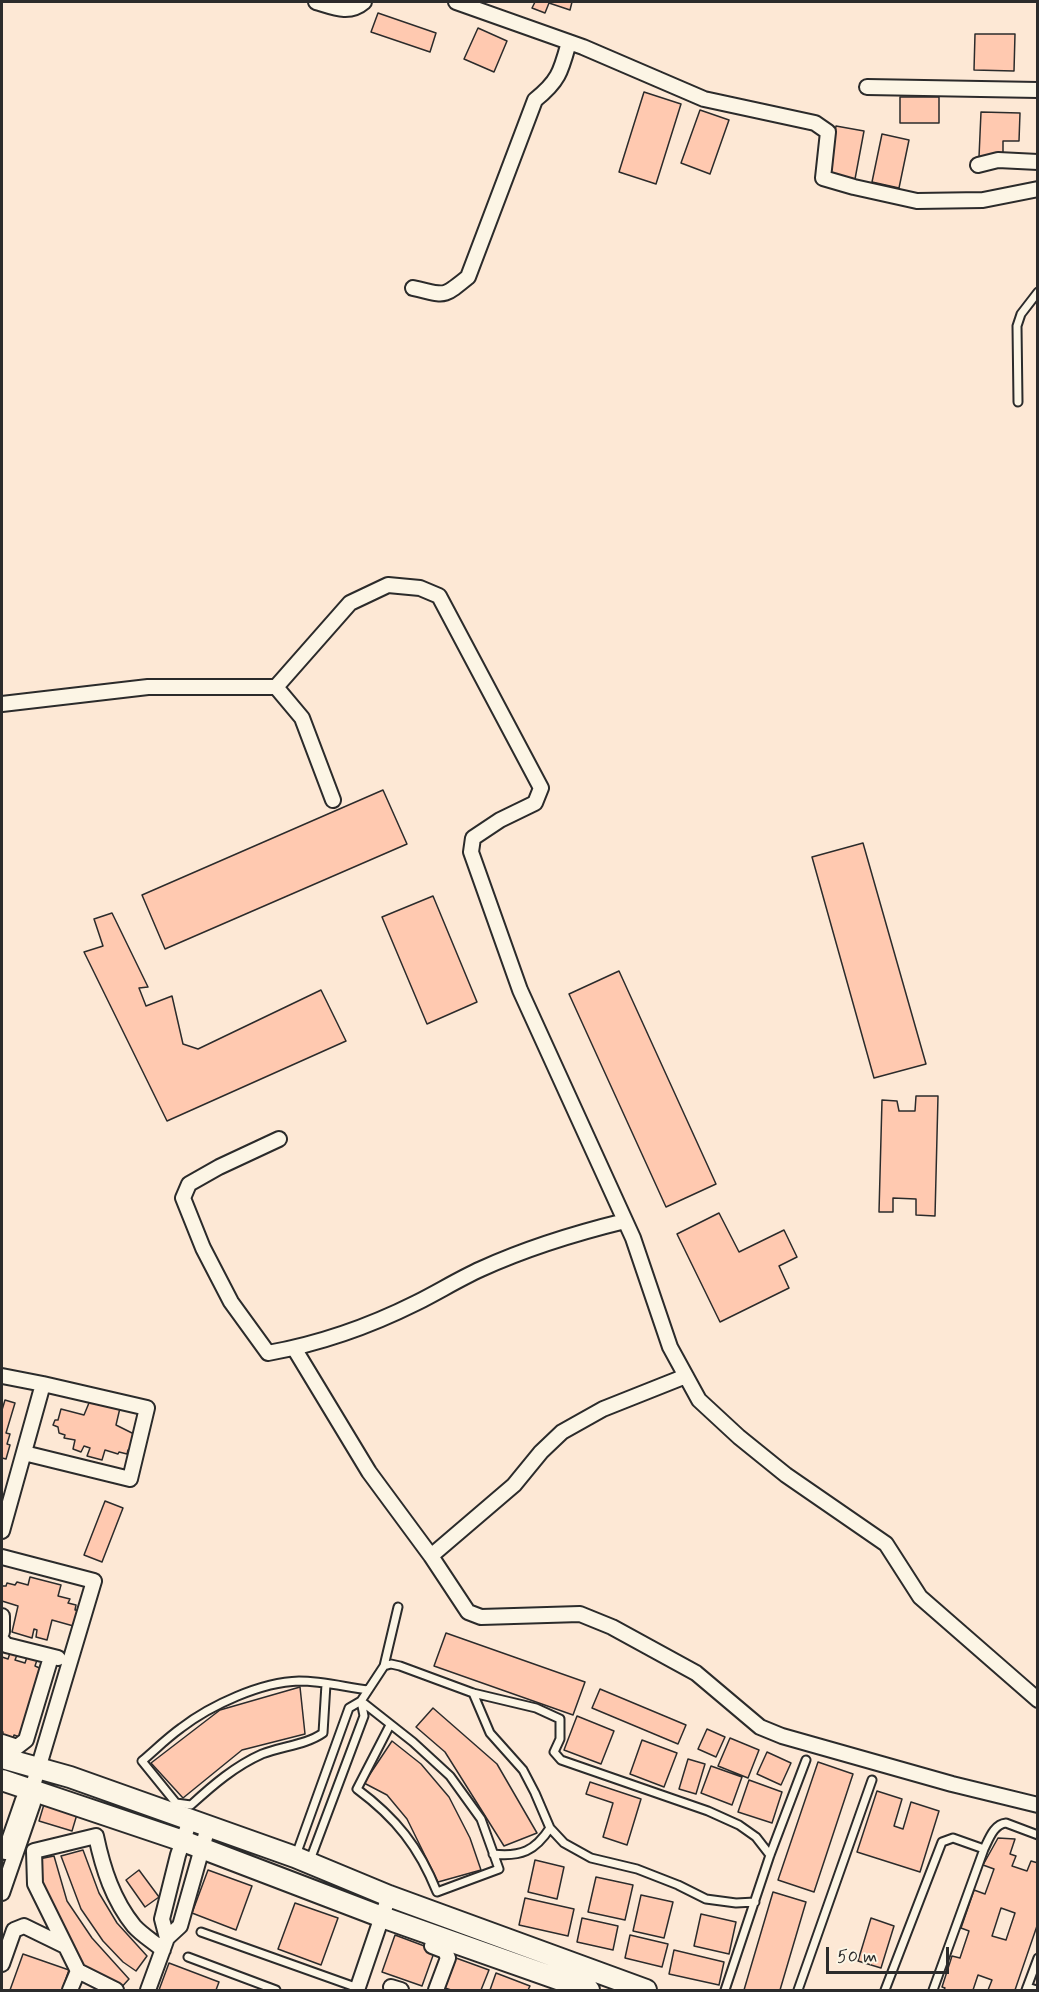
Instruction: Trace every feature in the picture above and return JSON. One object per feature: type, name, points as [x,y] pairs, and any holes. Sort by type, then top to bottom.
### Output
[{"type":"street","points":[[316,2],[339,9],[353,9],[364,2]]},
{"type":"street","points":[[456,2],[569,42],[704,99],[815,123],[828,132],[823,178],[917,201],[983,200],[1038,189]]},
{"type":"street","points":[[413,288],[438,295],[449,292],[468,277],[535,100],[554,84],[561,72],[569,42]]},
{"type":"street","points":[[867,87],[1038,90]]},
{"type":"street","points":[[978,165],[998,160],[1038,162]]},
{"type":"street","points":[[2,704],[148,687],[276,687],[350,603],[388,585],[420,588],[439,597],[541,788],[535,803],[500,820],[473,838],[471,852],[520,990],[633,1238],[670,1347],[699,1400],[739,1437],[786,1475],[886,1544],[920,1597],[1038,1700]]},
{"type":"street","points":[[276,687],[302,718],[333,800]]},
{"type":"street","points":[[279,1139],[189,1184],[183,1198],[203,1248],[231,1302],[268,1353],[294,1348],[357,1327],[414,1304],[480,1269],[530,1249],[625,1221]]},
{"type":"street","points":[[294,1348],[369,1472],[431,1556],[468,1612],[481,1617],[580,1614],[612,1627],[696,1673],[760,1727],[782,1736],[952,1784],[1038,1805]]},
{"type":"street","points":[[2,1376],[147,1408],[130,1479],[24,1453]]},
{"type":"street","points":[[431,1556],[514,1485],[541,1452],[562,1432],[603,1409],[686,1376]]},
{"type":"street","points":[[2,1530],[6,1499],[24,1453],[43,1384]]},
{"type":"street","points":[[2,1557],[94,1581],[31,1792],[33,1803],[4,1868],[2,1893]]},
{"type":"street","points":[[2,1616],[2,1632]]},
{"type":"street","points":[[2,1640],[6,1645],[70,1662]]},
{"type":"street","points":[[2,1742],[17,1747],[26,1740],[51,1657]]},
{"type":"street","points":[[2,1758],[70,1777],[302,1860],[389,1896],[646,1990]]},
{"type":"street","points":[[2,1780],[31,1792],[193,1844],[563,1986],[590,1990]]},
{"type":"street","points":[[165,1944],[162,1919],[193,1844],[199,1823]]},
{"type":"street","points":[[148,1990],[165,1944],[180,1926],[193,1844],[199,1823]]},
{"type":"street","points":[[116,1990],[78,1971],[35,1884],[34,1851],[96,1836],[101,1859],[116,1901],[136,1927],[165,1944]]},
{"type":"street","points":[[357,1989],[389,1896]]},
{"type":"street","points":[[2,1964],[14,1930],[24,1926],[65,1946]]},
{"type":"street","points":[[432,1946],[445,1951],[448,1958],[436,1990]]},
{"type":"street","points":[[563,1986],[571,1962]]},
{"type":"street","points":[[70,1990],[78,1971]]},
{"type":"lane","points":[[1018,402],[1017,326],[1021,314],[1038,291]]},
{"type":"lane","points":[[302,1860],[349,1708],[361,1701],[384,1666],[398,1607]]},
{"type":"lane","points":[[384,1666],[392,1664],[400,1666],[473,1693],[536,1708],[560,1719],[560,1738],[554,1752],[561,1760],[708,1811],[740,1825],[756,1837],[770,1855]]},
{"type":"lane","points":[[326,1684],[323,1733],[315,1739],[262,1754],[214,1784],[191,1806],[176,1803],[142,1761],[182,1727],[230,1699],[267,1684],[299,1681],[326,1684],[368,1690]]},
{"type":"lane","points":[[473,1693],[490,1733],[523,1770],[550,1828],[564,1843],[591,1858],[637,1869],[706,1899],[736,1903],[755,1902]]},
{"type":"lane","points":[[361,1701],[413,1742],[450,1776],[481,1819],[499,1869],[437,1892],[416,1850],[397,1823],[357,1789],[390,1725]]},
{"type":"lane","points":[[302,1860],[364,1716],[361,1701]]},
{"type":"lane","points":[[725,1990],[770,1855],[806,1760]]},
{"type":"lane","points":[[798,1990],[872,1780]]},
{"type":"lane","points":[[933,1990],[984,1849],[996,1828],[1006,1823],[1038,1835]]},
{"type":"lane","points":[[494,1854],[525,1852],[542,1841],[550,1828]]},
{"type":"lane","points":[[885,1990],[942,1842],[953,1838],[984,1849]]},
{"type":"lane","points":[[201,1932],[357,1989]]},
{"type":"lane","points":[[188,1957],[276,1990]]},
{"type":"lane","points":[[1036,1990],[1026,1989],[1038,1958]]},
{"type":"building","points":[[535,2],[572,2],[570,10],[549,3],[545,13],[532,8]]},
{"type":"building","points":[[378,13],[436,33],[430,52],[371,32]]},
{"type":"building","points":[[478,28],[507,41],[494,72],[464,59]]},
{"type":"building","points":[[975,34],[1015,34],[1014,71],[974,70]]},
{"type":"building","points":[[644,92],[681,104],[656,184],[619,172]]},
{"type":"building","points":[[900,97],[939,97],[939,123],[900,123]]},
{"type":"building","points":[[700,110],[729,120],[710,174],[681,163]]},
{"type":"building","points":[[981,112],[1020,113],[1019,141],[1003,141],[1003,157],[979,157]]},
{"type":"building","points":[[836,126],[864,131],[855,179],[828,174]]},
{"type":"building","points":[[882,134],[909,140],[899,188],[872,182]]},
{"type":"building","points":[[383,790],[407,844],[165,949],[142,895]]},
{"type":"building","points":[[863,843],[926,1064],[874,1078],[812,857]]},
{"type":"building","points":[[433,896],[477,1002],[427,1024],[382,917]]},
{"type":"building","points":[[112,913],[148,987],[139,988],[146,1006],[172,996],[183,1044],[198,1049],[321,990],[346,1041],[167,1121],[84,952],[103,946],[94,919]]},
{"type":"building","points":[[619,971],[716,1184],[666,1207],[569,994]]},
{"type":"building","points":[[916,1096],[938,1096],[935,1216],[916,1215],[916,1199],[893,1198],[893,1212],[879,1212],[882,1100],[897,1101],[899,1111],[915,1111]]},
{"type":"building","points":[[719,1213],[739,1252],[784,1230],[797,1257],[779,1266],[789,1288],[720,1322],[677,1234]]},
{"type":"building","points":[[91,1398],[120,1408],[116,1425],[136,1435],[134,1450],[128,1450],[127,1454],[119,1452],[118,1454],[105,1450],[102,1460],[87,1456],[90,1448],[84,1446],[81,1452],[73,1449],[75,1440],[64,1438],[65,1435],[59,1433],[58,1427],[53,1425],[55,1420],[58,1420],[61,1409],[84,1415]]},
{"type":"building","points":[[5,1400],[15,1403],[6,1433],[10,1434],[7,1444],[10,1445],[6,1459],[2,1458],[2,1410]]},
{"type":"building","points":[[105,1501],[123,1508],[102,1562],[84,1555]]},
{"type":"building","points":[[30,1577],[61,1585],[58,1596],[70,1599],[68,1603],[76,1605],[75,1610],[81,1611],[77,1627],[52,1620],[47,1640],[36,1637],[37,1630],[34,1629],[32,1638],[12,1632],[18,1606],[2,1601],[2,1586],[6,1586],[7,1583],[15,1585],[17,1582],[28,1585]]},
{"type":"building","points":[[446,1633],[585,1682],[573,1715],[434,1666]]},
{"type":"building","points":[[10,1653],[17,1655],[15,1660],[25,1663],[27,1657],[37,1660],[35,1666],[44,1670],[22,1738],[14,1735],[12,1742],[2,1737],[2,1657],[8,1659]]},
{"type":"building","points":[[300,1687],[305,1734],[242,1750],[183,1798],[151,1763],[220,1710]]},
{"type":"building","points":[[600,1689],[686,1725],[678,1744],[592,1708]]},
{"type":"building","points":[[433,1708],[497,1764],[537,1833],[504,1846],[445,1752],[416,1727]]},
{"type":"building","points":[[577,1716],[614,1731],[601,1764],[564,1750]]},
{"type":"building","points":[[707,1729],[725,1737],[716,1757],[698,1749]]},
{"type":"building","points":[[730,1738],[759,1750],[748,1778],[718,1766]]},
{"type":"building","points":[[642,1740],[677,1753],[664,1787],[630,1774]]},
{"type":"building","points":[[392,1741],[421,1764],[449,1797],[470,1838],[481,1870],[438,1882],[407,1819],[387,1795],[364,1783]]},
{"type":"building","points":[[767,1752],[791,1763],[781,1785],[757,1774]]},
{"type":"building","points":[[688,1759],[705,1764],[696,1794],[679,1789]]},
{"type":"building","points":[[818,1762],[853,1774],[814,1892],[778,1880]]},
{"type":"building","points":[[711,1766],[742,1777],[732,1805],[701,1793]]},
{"type":"building","points":[[749,1780],[782,1792],[772,1823],[738,1812]]},
{"type":"building","points":[[590,1782],[641,1799],[627,1845],[603,1837],[613,1803],[586,1794]]},
{"type":"building","points":[[877,1791],[902,1799],[894,1826],[903,1829],[911,1802],[939,1811],[920,1872],[857,1852]]},
{"type":"building","points":[[45,1801],[78,1811],[72,1831],[39,1821]]},
{"type":"building","points":[[998,1838],[1015,1839],[1010,1854],[1016,1856],[1012,1866],[1027,1871],[1031,1861],[1038,1863],[1038,1923],[1015,1990],[988,1990],[992,1980],[978,1975],[973,1990],[944,1990],[945,1988],[942,1987],[952,1956],[960,1958],[969,1931],[961,1928],[974,1890],[985,1894],[994,1869],[983,1865]],"holes":[[[1001,1908],[1015,1913],[1006,1940],[992,1936]]]},
{"type":"building","points":[[83,1850],[99,1893],[117,1923],[147,1956],[136,1971],[123,1962],[103,1941],[81,1909],[61,1856]]},
{"type":"building","points":[[54,1856],[67,1901],[92,1938],[129,1979],[119,1990],[82,1965],[39,1893],[39,1859]]},
{"type":"building","points":[[535,1860],[564,1867],[557,1899],[528,1892]]},
{"type":"building","points":[[139,1870],[159,1897],[145,1907],[126,1880]]},
{"type":"building","points":[[208,1870],[252,1886],[236,1930],[192,1913]]},
{"type":"building","points":[[596,1877],[633,1885],[625,1920],[588,1912]]},
{"type":"building","points":[[773,1892],[806,1902],[780,1990],[744,1990]]},
{"type":"building","points":[[641,1895],[673,1902],[664,1938],[633,1931]]},
{"type":"building","points":[[525,1898],[574,1909],[568,1936],[519,1925]]},
{"type":"building","points":[[295,1903],[338,1918],[321,1965],[278,1949]]},
{"type":"building","points":[[701,1914],[736,1922],[729,1954],[694,1946]]},
{"type":"building","points":[[582,1918],[618,1926],[613,1950],[577,1942]]},
{"type":"building","points":[[871,1918],[894,1926],[881,1968],[858,1961]]},
{"type":"building","points":[[395,1935],[435,1950],[422,1986],[382,1972]]},
{"type":"building","points":[[630,1935],[668,1944],[662,1967],[625,1958]]},
{"type":"building","points":[[674,1950],[724,1962],[719,1985],[669,1974]]},
{"type":"building","points":[[23,1954],[69,1970],[62,1990],[10,1990]]},
{"type":"building","points":[[456,1958],[489,1970],[481,1990],[445,1988]]},
{"type":"building","points":[[169,1963],[219,1982],[216,1990],[159,1990]]},
{"type":"building","points":[[496,1973],[530,1986],[528,1990],[490,1990]]}]
